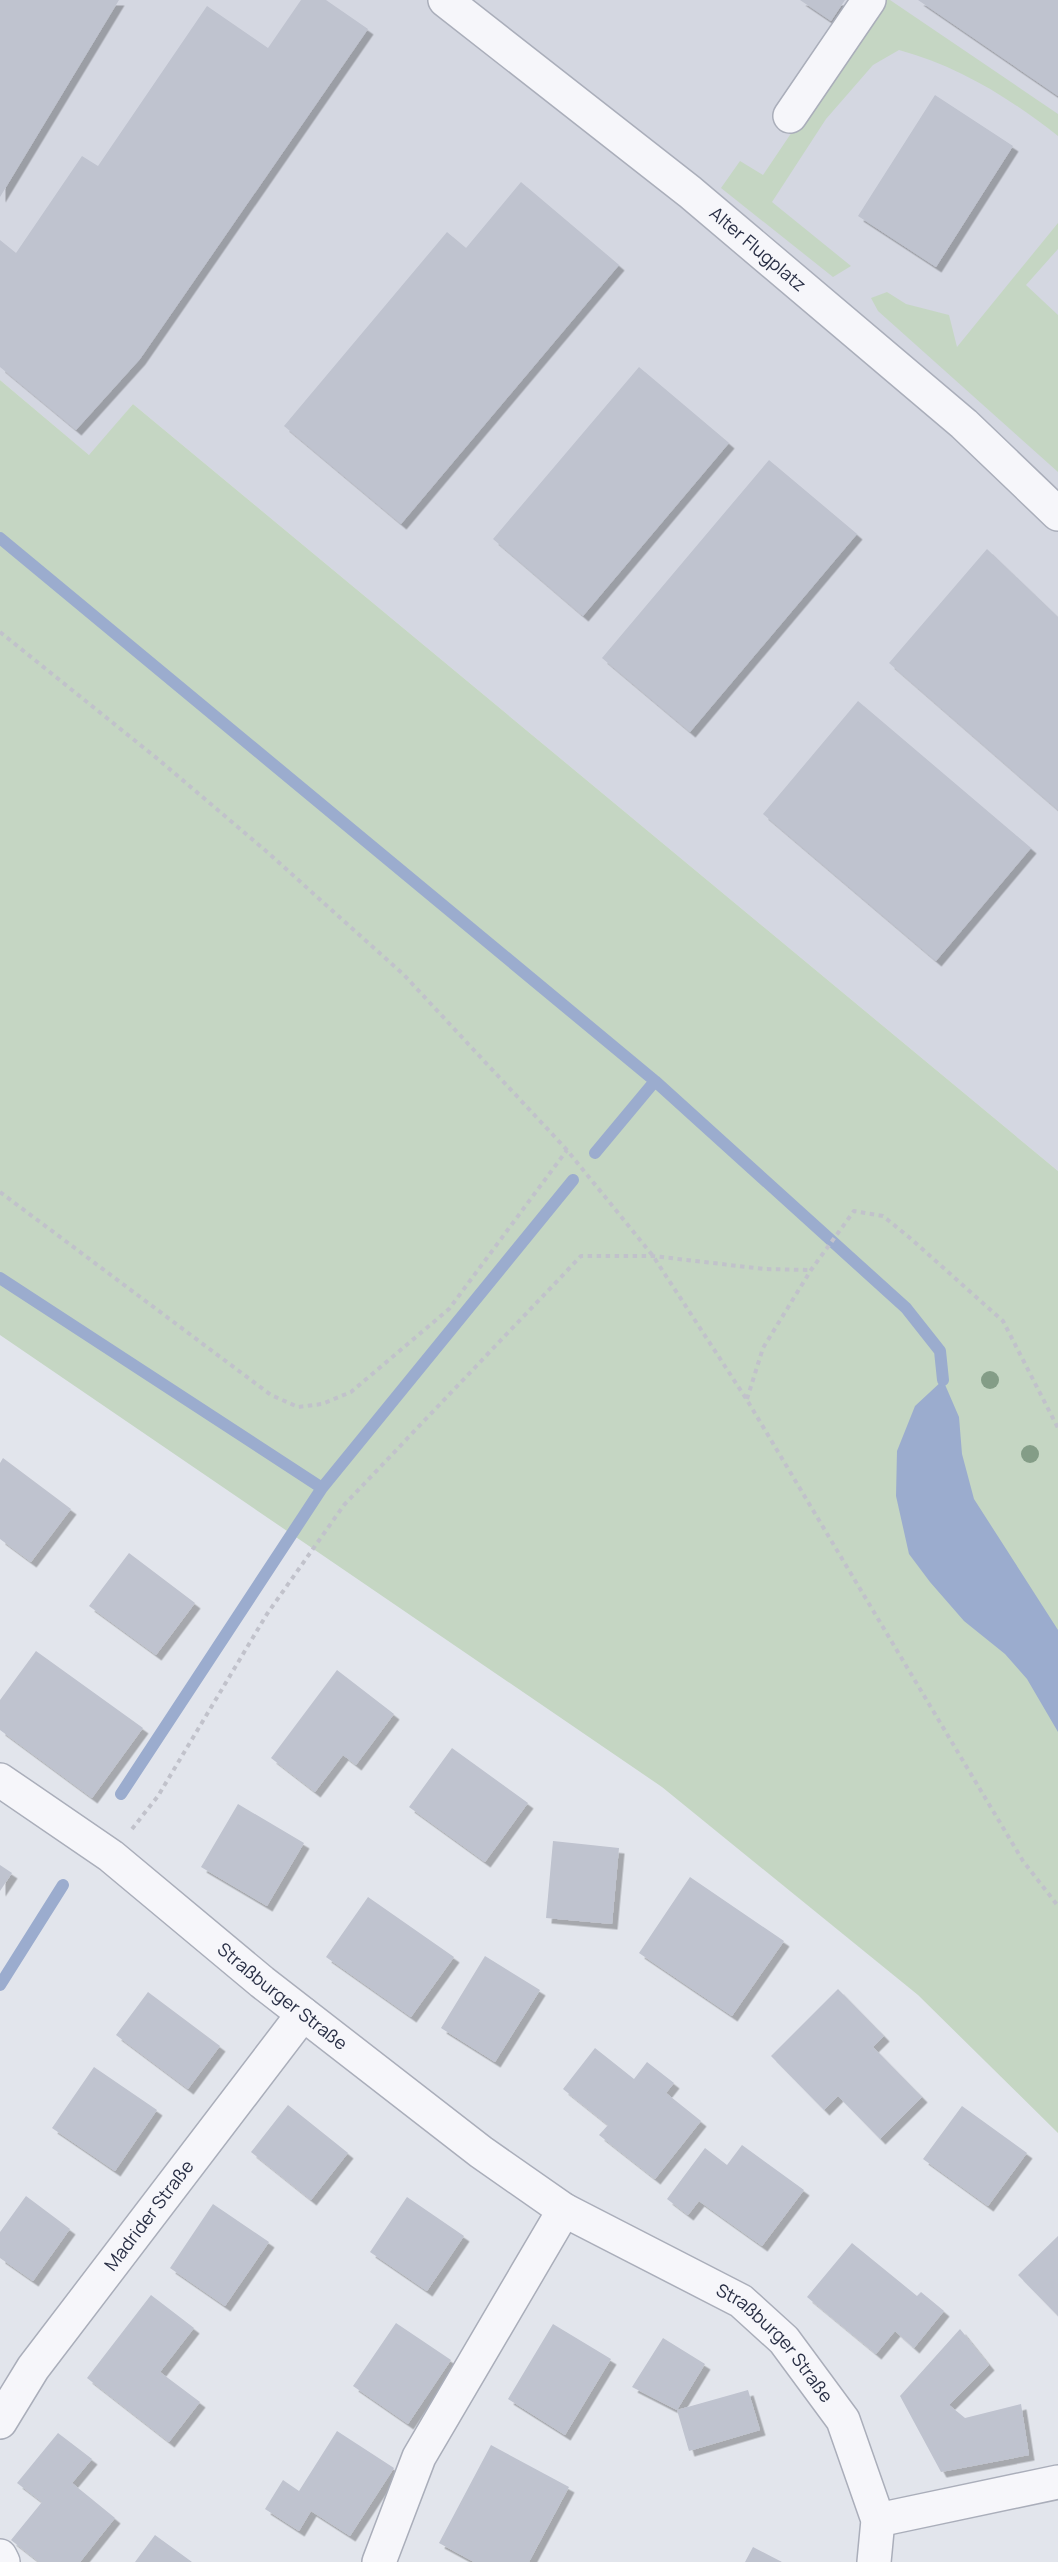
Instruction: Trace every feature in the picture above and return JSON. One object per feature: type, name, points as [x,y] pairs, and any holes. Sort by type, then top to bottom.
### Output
[{"type":"street","name":"Alter Flugplatz","points":[[445,0],[690,192],[964,424],[1058,514]]},
{"type":"street","points":[[790,116],[869,0]]},
{"type":"street","name":"Straßburger Straße","points":[[0,1780],[111,1856],[303,2014],[480,2152],[564,2210],[741,2301],[784,2340],[843,2420],[878,2520],[874,2562]]},
{"type":"street","name":"Madrider Straße","points":[[0,2422],[33,2368],[303,2014]]},
{"type":"street","points":[[379,2562],[419,2457],[564,2210]]},
{"type":"street","points":[[878,2520],[1058,2482]]},
{"type":"street","points":[[0,2556],[3,2562]]},
{"type":"path","points":[[0,632],[249,836],[404,975],[567,1150],[653,1256],[747,1400],[1017,1851],[1058,1906]]},
{"type":"path","points":[[0,1192],[271,1395],[298,1407],[322,1404],[351,1392],[449,1309],[567,1150]]},
{"type":"path","points":[[747,1400],[763,1348],[811,1270],[854,1211],[883,1216],[1003,1321],[1058,1428]]},
{"type":"path","points":[[111,1856],[158,1796],[267,1614],[344,1505],[581,1256],[653,1256],[764,1269],[811,1270]]},
{"type":"shaded area","points":[[0,0],[1058,0],[1058,1171],[133,404],[90,456],[0,380]]},
{"type":"green space","points":[[881,0],[890,0],[1058,114],[1058,136],[1002,96],[943,65],[899,50],[873,65],[826,119],[772,202],[851,266],[833,277],[721,188],[740,161],[763,175]]},
{"type":"green space","points":[[1058,223],[1058,249],[1026,285],[1058,315],[1058,472],[878,311],[871,298],[887,292],[906,304],[949,315],[957,347]]},
{"type":"green space","points":[[0,380],[89,455],[133,404],[1058,1171],[1058,2133],[918,1995],[662,1787],[0,1335]]},
{"type":"water","points":[[943,1380],[959,1417],[962,1454],[974,1499],[1058,1630],[1058,1732],[1027,1679],[1005,1654],[964,1621],[909,1554],[896,1496],[897,1451],[915,1406]]},
{"type":"building","points":[[0,0],[119,0],[0,197]]},
{"type":"building","points":[[301,0],[326,0],[368,29],[140,359],[76,430],[0,367],[0,240],[16,253],[82,156],[98,166],[207,6],[268,48]]},
{"type":"building","points":[[800,0],[845,0],[831,21]]},
{"type":"building","points":[[918,0],[1058,0],[1058,96]]},
{"type":"building","points":[[935,95],[1013,146],[936,267],[858,216]]},
{"type":"building","points":[[521,182],[619,265],[401,524],[284,426],[447,232],[466,248]]},
{"type":"building","points":[[639,367],[729,443],[583,616],[493,539]]},
{"type":"building","points":[[769,460],[857,534],[690,732],[602,658]]},
{"type":"building","points":[[987,549],[1058,617],[1058,810],[889,663]]},
{"type":"building","points":[[858,701],[1031,848],[936,961],[763,814]]},
{"type":"building","points":[[3,1458],[71,1509],[31,1562],[0,1539],[0,1463]]},
{"type":"building","points":[[129,1553],[195,1603],[156,1655],[89,1606]]},
{"type":"building","points":[[36,1651],[143,1728],[92,1798],[0,1730],[0,1700]]},
{"type":"building","points":[[337,1670],[394,1714],[356,1765],[343,1755],[315,1792],[271,1758]]},
{"type":"building","points":[[452,1748],[528,1803],[485,1862],[409,1807]]},
{"type":"building","points":[[238,1804],[304,1843],[267,1906],[201,1867]]},
{"type":"building","points":[[553,1841],[619,1848],[612,1924],[546,1918]]},
{"type":"building","points":[[0,1865],[12,1873],[0,1891]]},
{"type":"building","points":[[690,1877],[784,1941],[732,2016],[639,1953]]},
{"type":"building","points":[[368,1897],[454,1957],[411,2017],[326,1957]]},
{"type":"building","points":[[485,1956],[540,1990],[495,2062],[441,2028]]},
{"type":"building","points":[[838,1989],[884,2036],[873,2047],[922,2097],[880,2139],[838,2096],[824,2110],[771,2056]]},
{"type":"building","points":[[148,1992],[220,2046],[188,2089],[116,2035]]},
{"type":"building","points":[[595,2048],[634,2079],[647,2062],[674,2083],[666,2093],[701,2121],[655,2179],[599,2135],[608,2125],[563,2089]]},
{"type":"building","points":[[94,2067],[157,2110],[115,2171],[52,2128]]},
{"type":"building","points":[[288,2105],[348,2153],[311,2200],[251,2152]]},
{"type":"building","points":[[962,2106],[1027,2153],[988,2206],[923,2159]]},
{"type":"building","points":[[742,2145],[804,2190],[762,2246],[699,2201],[688,2215],[667,2199],[705,2148],[727,2165]]},
{"type":"building","points":[[26,2196],[70,2229],[33,2281],[0,2258],[0,2232]]},
{"type":"building","points":[[407,2197],[464,2236],[427,2291],[370,2252]]},
{"type":"building","points":[[213,2204],[269,2242],[225,2306],[170,2268]]},
{"type":"building","points":[[1058,2236],[1058,2316],[1018,2275]]},
{"type":"building","points":[[852,2243],[917,2296],[921,2292],[944,2311],[914,2348],[895,2331],[876,2354],[807,2297]]},
{"type":"building","points":[[151,2295],[194,2328],[160,2372],[200,2402],[169,2442],[87,2378]]},
{"type":"building","points":[[396,2323],[451,2360],[408,2424],[353,2386]]},
{"type":"building","points":[[553,2324],[611,2359],[565,2435],[508,2399]]},
{"type":"building","points":[[960,2329],[989,2365],[949,2405],[965,2418],[1021,2404],[1029,2455],[941,2472],[900,2396]]},
{"type":"building","points":[[663,2338],[705,2364],[677,2410],[632,2387]]},
{"type":"building","points":[[748,2390],[760,2430],[689,2451],[677,2410]]},
{"type":"building","points":[[337,2431],[394,2468],[350,2536],[311,2511],[299,2531],[265,2509],[283,2480],[299,2491]]},
{"type":"building","points":[[58,2433],[92,2459],[72,2483],[115,2518],[80,2562],[39,2562],[11,2540],[42,2502],[17,2483]]},
{"type":"building","points":[[491,2445],[569,2487],[529,2562],[474,2562],[439,2543]]},
{"type":"building","points":[[155,2535],[192,2562],[135,2562]]},
{"type":"building","points":[[753,2547],[782,2562],[745,2562]]},
{"type":"waterway","points":[[0,538],[655,1081],[906,1308],[940,1351],[943,1380]]},
{"type":"waterway","points":[[595,1153],[655,1081]]},
{"type":"waterway","points":[[121,1794],[322,1488],[573,1180]]},
{"type":"waterway","points":[[0,1278],[322,1488]]},
{"type":"waterway","points":[[0,1985],[63,1885]]}]
